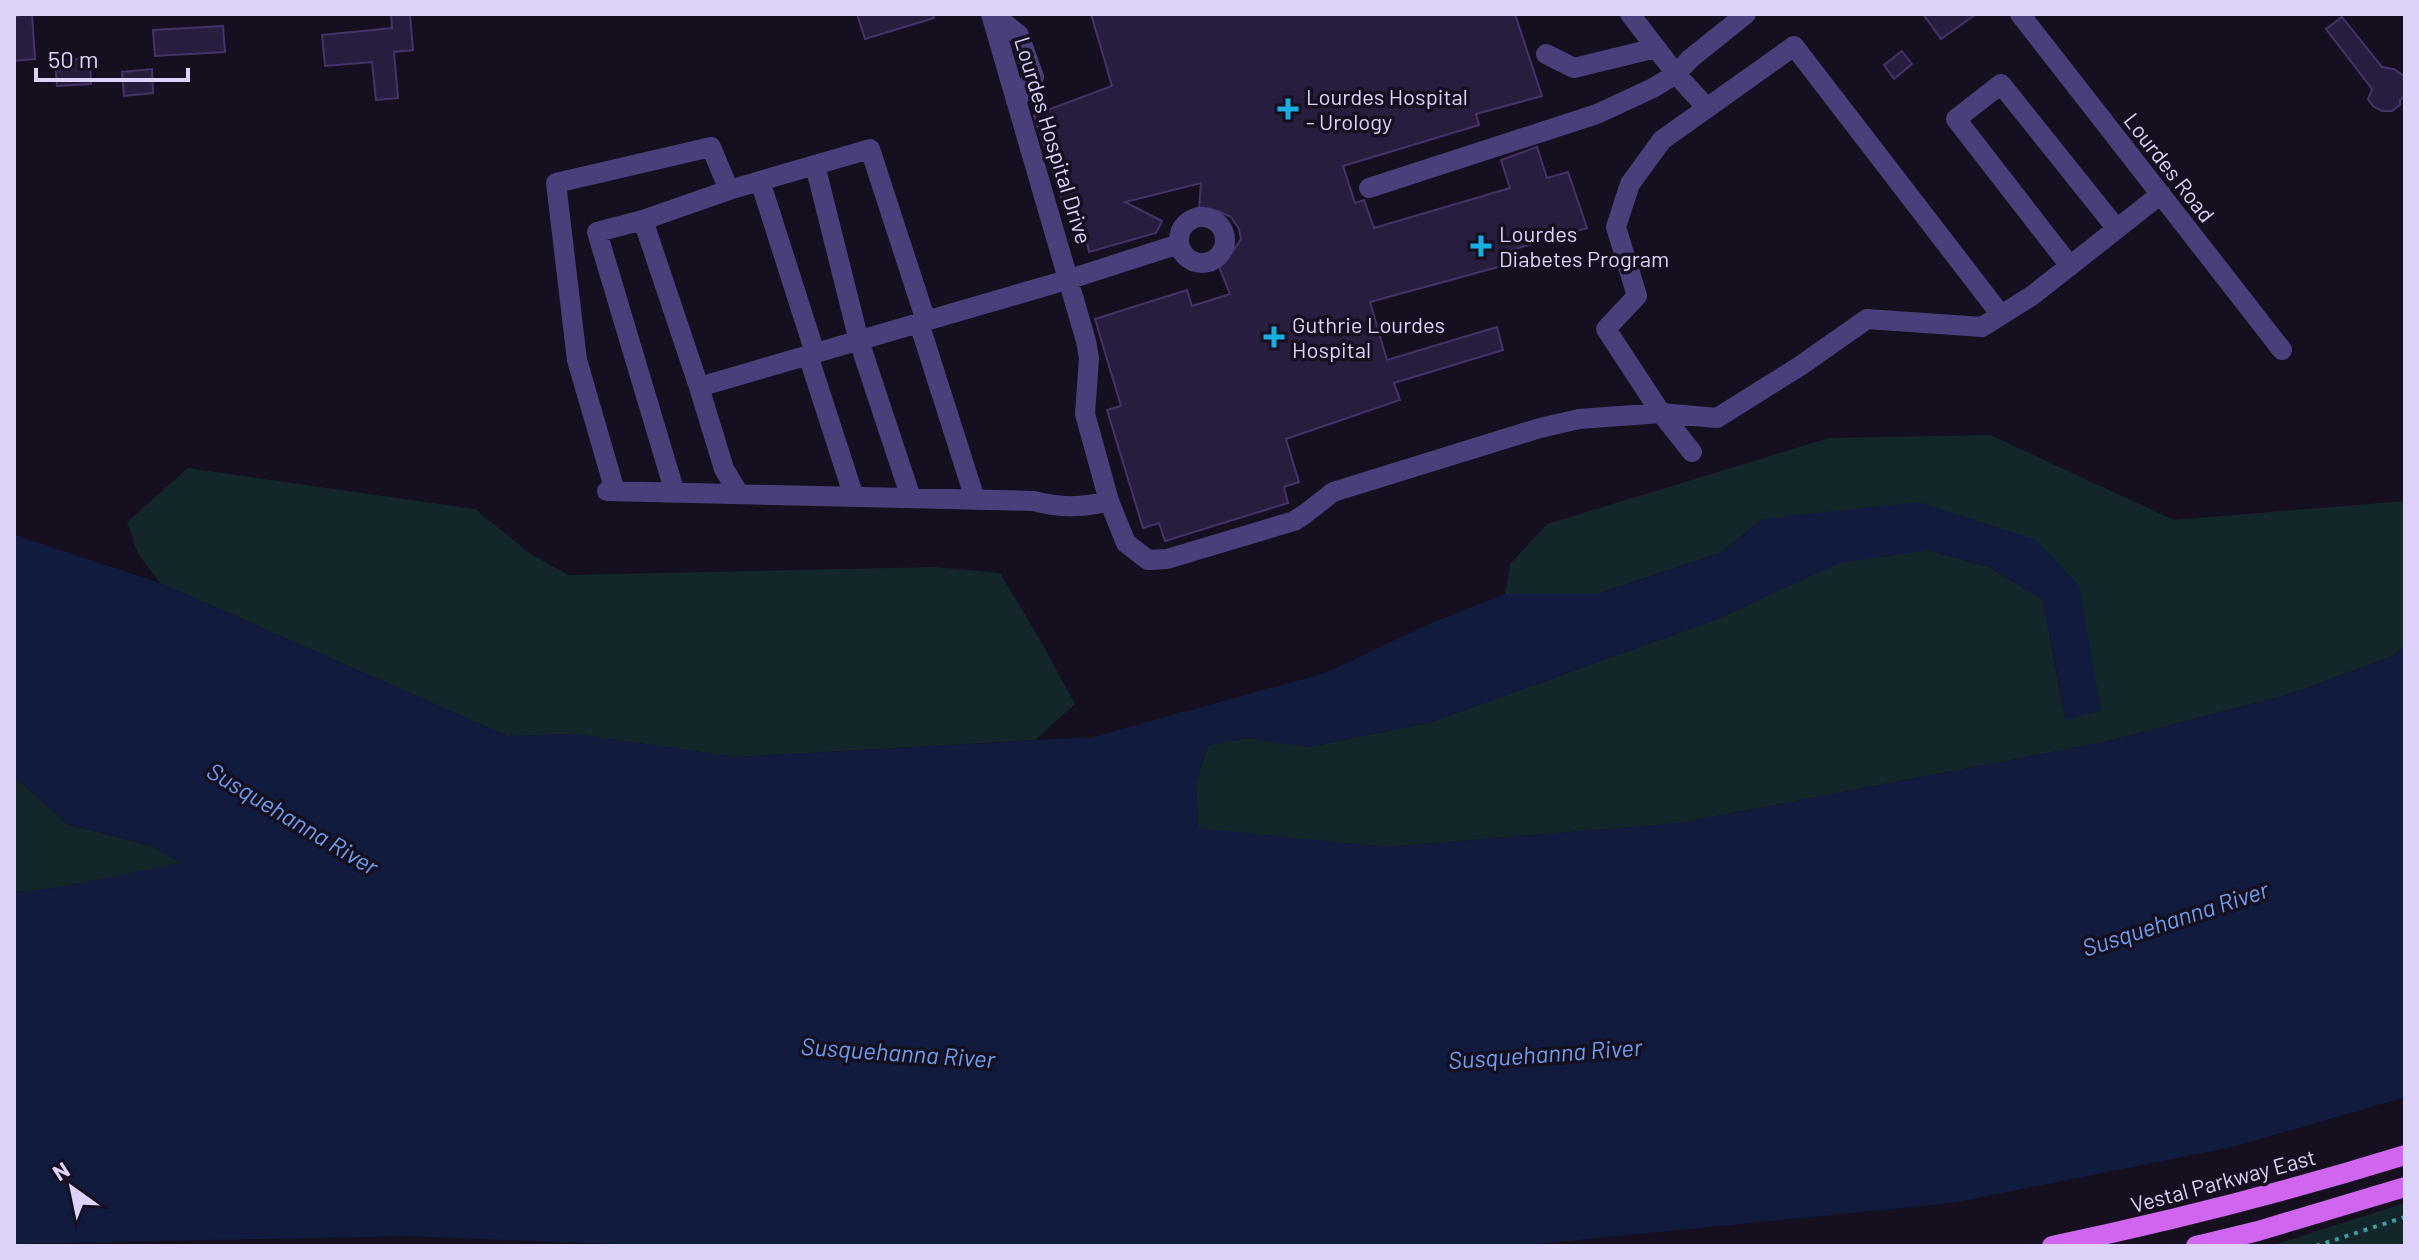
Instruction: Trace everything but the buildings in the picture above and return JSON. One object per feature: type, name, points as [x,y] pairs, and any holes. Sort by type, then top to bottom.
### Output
[{"type":"main road","name":"Vestal Parkway East","points":[[2052,1246],[2251,1200],[2405,1155]]},
{"type":"main road","points":[[2196,1246],[2258,1231],[2405,1187]]},
{"type":"street","name":"Lourdes Hospital Drive","points":[[992,14],[1070,279],[1089,358],[1085,414],[1109,501],[1126,543],[1148,560],[1167,559],[1227,531],[1294,521],[1333,492],[1526,432],[1579,419],[1661,413]]},
{"type":"street","points":[[1630,14],[1676,74],[1707,108]]},
{"type":"street","points":[[1369,188],[1597,114],[1676,74],[1746,14]]},
{"type":"street","name":"Lourdes Road","points":[[2020,14],[2282,350]]},
{"type":"street","points":[[1692,452],[1661,413],[1606,329],[1637,296],[1616,227],[1630,184],[1662,140],[1794,46],[2001,315]]},
{"type":"street","points":[[1546,54],[1574,68],[1656,48]]},
{"type":"street","points":[[2070,266],[1956,119],[2001,84],[2117,229]]},
{"type":"street","points":[[729,190],[711,147],[556,183],[577,360],[611,491],[1034,501],[1073,507],[1109,501]]},
{"type":"street","points":[[562,240],[643,220],[729,190],[870,149],[975,499]]},
{"type":"street","points":[[815,165],[859,341],[911,498]]},
{"type":"street","points":[[760,181],[854,497]]},
{"type":"street","points":[[1661,413],[1717,418],[1867,319],[1982,327],[2033,295],[2161,194]]},
{"type":"street","points":[[643,220],[724,469],[739,494]]},
{"type":"street","points":[[597,232],[675,493]]},
{"type":"street","points":[[699,387],[1070,279],[1179,244]]},
{"type":"path","points":[[2316,1246],[2405,1217]]},
{"type":"green space","points":[[1990,435],[2174,520],[2405,501],[2405,646],[2393,656],[2290,694],[2105,742],[1680,823],[1386,847],[1198,829],[1196,782],[1208,745],[1248,738],[1309,747],[1431,722],[1717,619],[1838,563],[1927,550],[1989,567],[2043,600],[2065,719],[2036,540],[1762,519],[1722,552],[1598,594],[1505,594],[1510,564],[1547,524],[1829,438]]},
{"type":"green space","points":[[188,468],[475,509],[531,554],[568,575],[935,567],[1000,573],[1075,704],[1035,740],[736,757],[574,734],[507,736],[160,583],[138,554],[127,522]]},
{"type":"green space","points":[[14,776],[67,824],[152,846],[181,863],[55,888],[14,892]]},
{"type":"green space","points":[[2405,1203],[2405,1246],[2270,1246]]},
{"type":"water","name":"Susquehanna River","points":[[1918,502],[2036,540],[2079,586],[2101,710],[2066,720],[2043,600],[1989,567],[1927,550],[1839,563],[1717,619],[1431,722],[1309,747],[1248,738],[1208,745],[1196,782],[1198,828],[1386,847],[1680,823],[2105,742],[2290,694],[2393,656],[2405,646],[2405,1097],[2232,1147],[1952,1203],[1517,1246],[663,1246],[408,1236],[14,1244],[14,892],[55,888],[180,863],[152,846],[67,824],[14,776],[14,535],[160,583],[507,736],[574,734],[736,757],[1093,737],[1325,673],[1431,623],[1505,594],[1598,594],[1722,552],[1762,519]]},
{"type":"place","name":"Lourdes Hospital - Urology","points":[[1288,109]]},
{"type":"place","name":"Lourdes Diabetes Program","points":[[1481,246]]},
{"type":"place","name":"Guthrie Lourdes Hospital","points":[[1274,337]]}]
